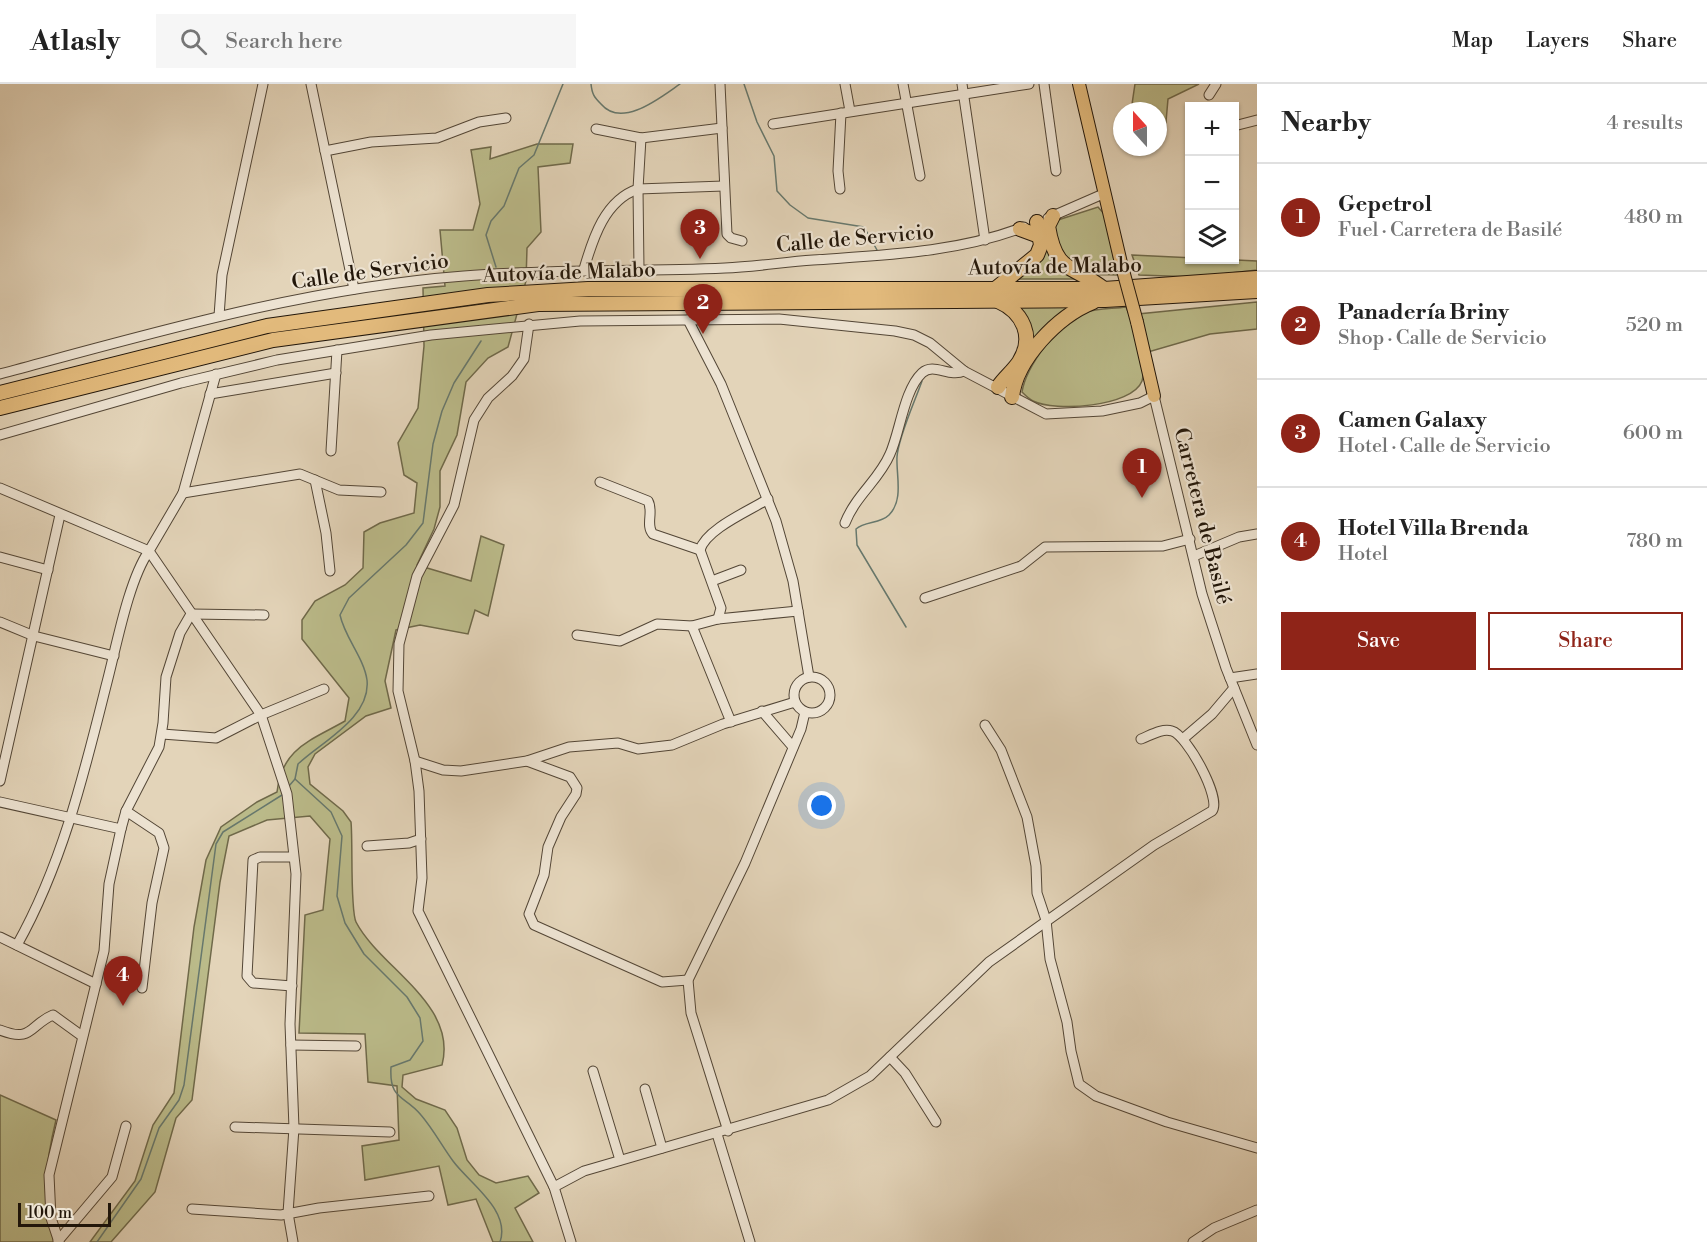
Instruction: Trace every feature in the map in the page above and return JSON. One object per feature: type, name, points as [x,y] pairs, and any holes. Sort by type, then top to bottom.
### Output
[{"type":"highway","points":[[1012,397],[1019,374],[1054,326],[1078,308],[1104,294],[1091,279],[1071,271],[1058,258],[1048,226],[1053,216]]},
{"type":"highway","points":[[998,387],[1021,360],[1026,346],[1026,334],[1018,314],[994,295],[1037,255],[1041,245],[1038,229],[1020,229]]},
{"type":"highway","name":"Autovía de Malabo","points":[[1104,294],[1257,278]]},
{"type":"highway","name":"Autovía de Malabo","points":[[0,393],[267,326],[488,295],[588,289],[994,295]]},
{"type":"highway","name":"Autovía de Malabo","points":[[0,408],[273,340],[487,309],[582,303],[1257,291]]},
{"type":"main road","points":[[1079,84],[1103,194],[1154,396]]},
{"type":"street","points":[[219,316],[222,275],[263,84]]},
{"type":"street","points":[[312,84],[354,290]]},
{"type":"street","points":[[720,84],[727,234],[731,238],[742,241]]},
{"type":"street","points":[[840,189],[838,171],[845,112],[845,84]]},
{"type":"street","points":[[903,84],[920,176]]},
{"type":"street","points":[[773,124],[907,103],[963,89],[1029,84]]},
{"type":"street","points":[[1044,84],[1056,171]]},
{"type":"street","points":[[1209,95],[1216,84]]},
{"type":"street","points":[[963,89],[985,240]]},
{"type":"street","points":[[325,151],[390,140],[437,138],[479,122],[506,118]]},
{"type":"street","points":[[1239,125],[1257,120]]},
{"type":"street","points":[[596,129],[641,138],[722,129]]},
{"type":"street","points":[[639,269],[638,189],[641,138]]},
{"type":"street","points":[[584,269],[591,246],[609,208],[626,193],[638,189],[724,186]]},
{"type":"street","points":[[1038,229],[1053,216],[1103,194]]},
{"type":"street","name":"Calle de Servicio","points":[[0,374],[219,316],[354,290],[462,276],[584,269],[726,268],[906,254],[985,240],[1020,229]]},
{"type":"street","points":[[0,435],[216,374],[337,350],[529,324],[692,320],[817,321],[914,335],[930,344],[964,371],[1046,414],[1063,415],[1122,408],[1154,396]]},
{"type":"street","points":[[692,320],[768,499],[784,547],[809,677]]},
{"type":"street","points":[[529,324],[524,359],[512,376],[488,399],[474,420],[454,505],[417,576],[409,597],[396,669],[401,709],[415,761],[422,878],[418,911],[554,1186],[571,1242]]},
{"type":"street","points":[[331,451],[337,350]]},
{"type":"street","points":[[845,522],[852,504],[889,457],[906,405],[922,372],[931,369],[956,375],[964,371]]},
{"type":"street","points":[[210,394],[336,373]]},
{"type":"street","points":[[17,945],[35,913],[70,817],[143,560],[183,494],[216,374]]},
{"type":"street","name":"Carretera de Basilé","points":[[1154,396],[1202,594],[1230,678],[1257,745]]},
{"type":"street","points":[[183,494],[300,474],[339,490],[381,492]]},
{"type":"street","points":[[315,480],[326,533],[330,571]]},
{"type":"street","points":[[600,482],[648,501],[651,507],[650,528],[654,534],[700,550]]},
{"type":"street","points":[[0,488],[149,551],[261,715],[286,790],[296,891],[291,1045],[294,1128],[288,1213],[293,1242]]},
{"type":"street","points":[[718,619],[721,608],[700,550],[702,543],[722,526],[768,499]]},
{"type":"street","points":[[0,781],[60,515]]},
{"type":"street","points":[[1194,556],[1239,537],[1257,534]]},
{"type":"street","points":[[925,598],[1021,566],[1046,548],[1163,546],[1190,539]]},
{"type":"street","points":[[0,557],[48,570]]},
{"type":"street","points":[[712,581],[741,570]]},
{"type":"street","points":[[577,635],[620,641],[657,624],[692,626],[718,619],[798,611]]},
{"type":"street","points":[[191,614],[264,615]]},
{"type":"street","points":[[58,1241],[51,1218],[49,1175],[104,951],[110,884],[121,829],[126,811],[153,760],[162,734],[168,669],[191,614]]},
{"type":"street","points":[[0,622],[34,636],[114,656]]},
{"type":"street","points":[[692,626],[731,722]]},
{"type":"street","points":[[1230,678],[1257,674]]},
{"type":"street","points":[[809,677],[824,681],[830,695],[822,710],[805,711],[795,702],[796,686],[809,677]]},
{"type":"street","points":[[1184,738],[1212,714],[1234,688]]},
{"type":"street","points":[[162,734],[216,738],[261,715],[324,689]]},
{"type":"street","points":[[415,761],[444,770],[461,771],[527,761],[569,747],[618,743],[638,749],[672,745],[762,711],[795,702]]},
{"type":"street","points":[[762,711],[793,747]]},
{"type":"street","points":[[728,1131],[691,1013],[688,980],[745,863],[793,747],[805,711]]},
{"type":"street","points":[[985,725],[1001,750],[1027,817],[1036,866],[1037,893],[1046,920],[1050,959],[1067,1022],[1079,1084],[1096,1096],[1157,1119],[1215,1138],[1257,1148]]},
{"type":"street","points":[[554,1186],[584,1171],[728,1131],[828,1100],[870,1076],[989,962],[1154,845],[1212,812],[1216,807],[1212,789],[1184,738],[1174,731],[1164,729],[1141,740]]},
{"type":"street","points":[[527,761],[570,777],[577,788],[548,847],[544,875],[529,914],[534,925],[662,982],[674,984],[688,980]]},
{"type":"street","points":[[0,802],[121,829]]},
{"type":"street","points":[[126,811],[159,833],[164,848],[152,903],[142,988]]},
{"type":"street","points":[[367,846],[409,843],[421,839]]},
{"type":"street","points":[[292,986],[253,982],[247,976],[254,860],[260,857],[293,857]]},
{"type":"street","points":[[0,937],[96,984]]},
{"type":"street","points":[[0,1030],[16,1035],[25,1034],[53,1016],[82,1036]]},
{"type":"street","points":[[291,1045],[356,1046]]},
{"type":"street","points":[[890,1057],[905,1073],[936,1122]]},
{"type":"street","points":[[592,1071],[620,1160]]},
{"type":"street","points":[[645,1089],[662,1148]]},
{"type":"street","points":[[58,1241],[112,1177],[126,1126]]},
{"type":"street","points":[[235,1127],[390,1131]]},
{"type":"street","points":[[717,1134],[750,1242]]},
{"type":"street","points":[[192,1209],[267,1215],[429,1196]]},
{"type":"street","points":[[1193,1242],[1214,1228],[1257,1210]]},
{"type":"green space","points":[[1135,84],[1199,84],[1168,99],[1167,110],[1167,102],[1132,102]]},
{"type":"green space","points":[[537,144],[573,144],[570,163],[538,167],[541,232],[527,248],[526,281],[508,347],[488,358],[466,382],[457,435],[440,471],[440,507],[434,529],[417,565],[471,581],[481,536],[504,545],[488,616],[475,610],[468,634],[420,625],[396,630],[385,681],[391,708],[366,716],[315,754],[308,767],[310,784],[343,811],[351,822],[353,904],[356,922],[367,939],[428,1005],[439,1023],[444,1043],[442,1065],[403,1075],[402,1087],[416,1099],[445,1110],[457,1128],[467,1160],[479,1175],[496,1183],[528,1176],[539,1193],[515,1208],[533,1242],[493,1242],[476,1199],[448,1205],[439,1166],[365,1180],[362,1146],[399,1140],[397,1086],[368,1082],[365,1034],[299,1033],[305,915],[323,910],[330,839],[310,816],[267,820],[229,836],[220,882],[192,1100],[176,1118],[155,1192],[111,1242],[90,1242],[135,1181],[153,1125],[174,1093],[194,927],[206,860],[221,827],[257,802],[277,792],[280,777],[291,755],[309,741],[345,721],[349,698],[302,639],[302,620],[315,601],[345,585],[363,568],[364,532],[380,523],[414,513],[417,483],[404,475],[398,443],[418,408],[424,346],[423,288],[445,286],[440,230],[473,230],[480,204],[471,150],[491,147],[490,159]]},
{"type":"green space","points":[[1098,207],[1105,215],[1117,275],[1095,274],[1081,270],[1067,259],[1055,235],[1058,220]]},
{"type":"green space","points":[[1045,229],[1055,257],[1088,279],[1008,279],[1029,267]]},
{"type":"green space","points":[[1132,255],[1185,258],[1185,264],[1239,264],[1239,260],[1257,261],[1257,270],[1196,277],[1139,275]]},
{"type":"green space","points":[[1257,302],[1257,329],[1210,334],[1141,354],[1142,381],[1135,390],[1124,397],[1092,405],[1058,406],[1033,401],[1022,392],[1030,370],[1054,335],[1074,318],[1089,311],[1126,307],[1134,326],[1138,314]]},
{"type":"green space","points":[[1010,304],[1085,304],[1027,356]]},
{"type":"green space","points":[[0,1095],[56,1120],[46,1181],[50,1226],[54,1242],[0,1242]]},
{"type":"waterway","points":[[496,267],[486,235],[491,221],[504,206],[519,168],[534,155],[563,84]]},
{"type":"waterway","points":[[591,84],[594,95],[601,104],[610,111],[620,113],[630,112],[652,103],[680,84]]},
{"type":"waterway","points":[[744,84],[757,122],[774,156],[777,191],[790,205],[808,218],[864,227],[877,250]]},
{"type":"waterway","points":[[481,341],[454,383],[442,411],[433,444],[423,523],[406,545],[349,598],[340,615],[367,680],[366,694],[361,706],[343,728],[298,764],[295,779],[331,812],[342,836],[337,896],[345,923],[364,954],[407,997],[420,1018],[423,1041],[410,1060],[391,1067],[395,1092],[421,1115],[453,1161],[487,1198],[500,1219],[502,1230],[500,1242]]},
{"type":"waterway","points":[[906,627],[857,545],[856,529],[885,518],[894,509],[898,495],[898,449],[922,381]]},
{"type":"waterway","points":[[289,786],[295,779]]},
{"type":"waterway","points":[[97,1242],[141,1179],[159,1128],[179,1100],[184,1085],[216,844],[223,832],[282,795]]},
{"type":"place","name":"Camen Galaxy","points":[[700,259]]},
{"type":"place","name":"Panadería Briny","points":[[703,334]]},
{"type":"place","name":"Gepetrol","points":[[1142,498]]},
{"type":"place","name":"Hotel Villa Brenda","points":[[123,1006]]}]
